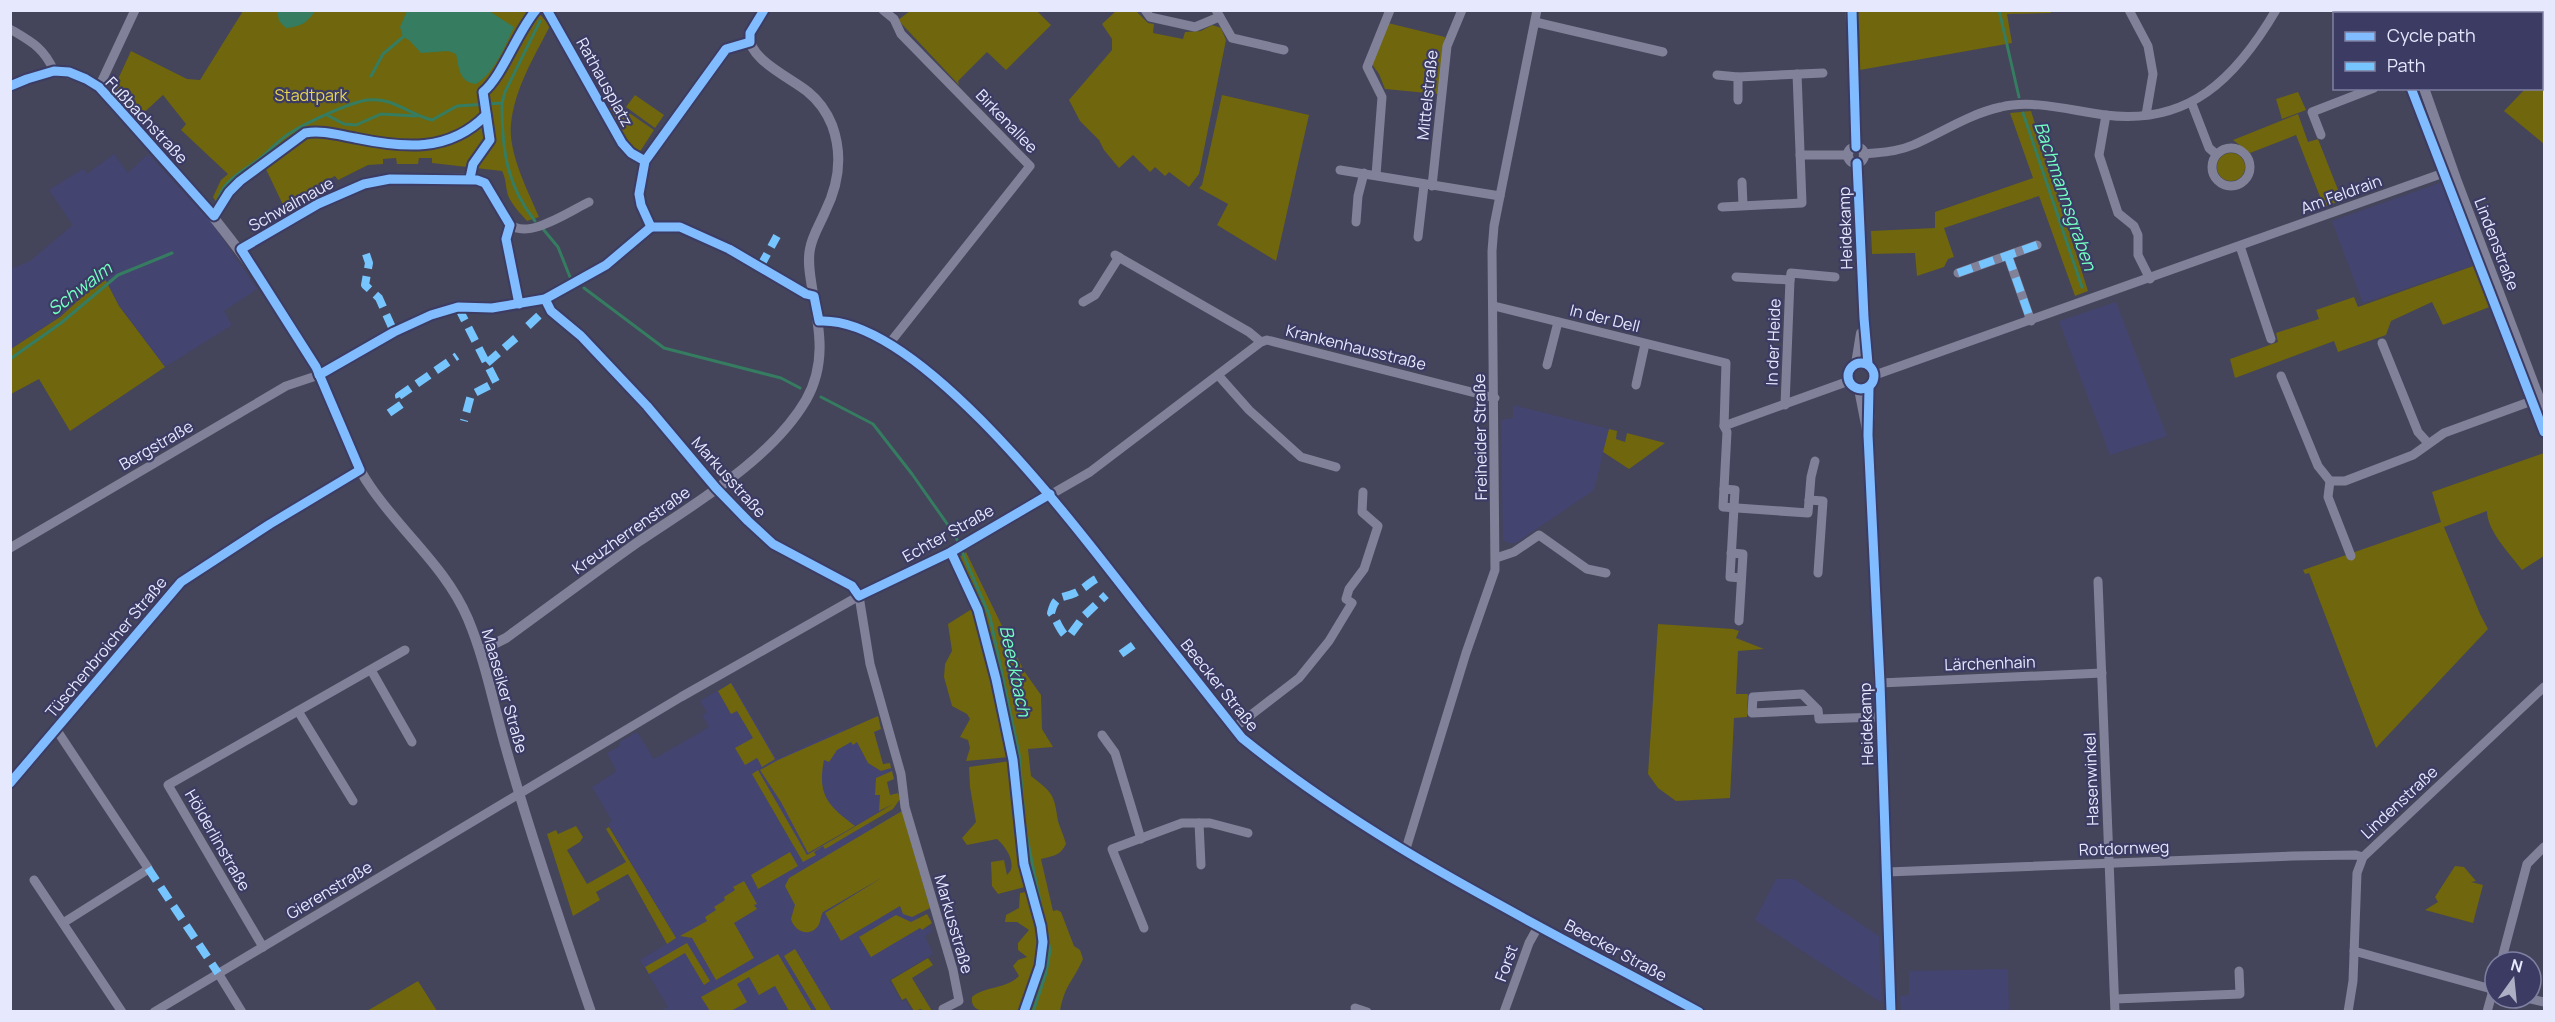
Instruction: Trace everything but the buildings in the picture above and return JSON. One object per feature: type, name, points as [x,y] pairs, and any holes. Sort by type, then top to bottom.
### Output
[{"type":"street","points":[[99,87],[135,10]]},
{"type":"street","points":[[640,181],[645,161],[726,49],[750,42],[750,33],[764,10]]},
{"type":"street","name":"Birkenallee","points":[[883,10],[894,19],[902,34],[1030,166],[889,344]]},
{"type":"street","points":[[1145,10],[1150,17],[1195,27],[1217,14],[1232,38],[1284,50]]},
{"type":"street","points":[[1376,175],[1382,96],[1368,67],[1390,10]]},
{"type":"street","name":"Mittelstraße","points":[[1418,237],[1428,185],[1447,46],[1462,10]]},
{"type":"street","name":"Freiheider Straße","points":[[1405,852],[1466,653],[1491,587],[1496,558],[1492,251],[1500,196],[1538,10]]},
{"type":"street","name":"Heidekamp","points":[[1852,10],[1863,318],[1868,364],[1875,375]]},
{"type":"street","points":[[2129,10],[2148,46],[2153,74],[2146,115]]},
{"type":"street","points":[[1800,155],[1894,152],[1913,145],[1956,122],[2003,106],[2034,105],[2106,115],[2146,115],[2192,104],[2212,91],[2224,78],[2249,50],[2276,10]]},
{"type":"street","name":"Rathausplatz","points":[[550,14],[622,143],[631,153],[645,161]]},
{"type":"street","points":[[1535,21],[1663,52]]},
{"type":"street","points":[[10,29],[40,48],[47,55],[54,71]]},
{"type":"street","name":"Kreuzherrenstraße","points":[[480,651],[506,638],[716,488],[762,451],[789,423],[806,400],[819,366],[821,351],[819,321],[809,272],[810,250],[839,176],[839,151],[832,124],[821,106],[810,93],[764,61],[755,52],[750,42]]},
{"type":"street","name":"Fußbachstraße","points":[[10,87],[54,71],[80,75],[99,87],[205,205],[241,249],[319,375]]},
{"type":"street","points":[[1717,75],[1738,77],[1822,74]]},
{"type":"street","points":[[1722,207],[1802,203],[1797,75]]},
{"type":"street","points":[[1738,77],[1738,100]]},
{"type":"street","points":[[2321,135],[2312,112],[2369,90]]},
{"type":"street","name":"Lindenstraße","points":[[2425,90],[2452,170],[2544,411]]},
{"type":"street","points":[[2192,104],[2208,148],[2216,154]]},
{"type":"street","points":[[2106,115],[2099,154],[2118,213],[2134,226],[2138,235],[2138,255],[2150,279]]},
{"type":"street","points":[[2229,148],[2243,152],[2250,165],[2245,180],[2230,186],[2216,179],[2212,170],[2216,154],[2229,148]]},
{"type":"street","points":[[1340,170],[1500,196]]},
{"type":"street","name":"Am Feldrain","points":[[1875,375],[2452,170]]},
{"type":"street","points":[[1356,222],[1358,196],[1364,173]]},
{"type":"street","name":"Schwalmaue","points":[[241,249],[318,204],[364,184],[390,179],[470,178],[485,183],[510,225],[523,231],[535,228],[589,202]]},
{"type":"street","points":[[1742,182],[1743,205]]},
{"type":"street","points":[[1958,273],[2037,245]]},
{"type":"street","points":[[2240,246],[2271,339]]},
{"type":"street","points":[[1083,302],[1095,296],[1117,256],[1249,332],[1261,342]]},
{"type":"street","points":[[2008,256],[2031,321]]},
{"type":"street","name":"In der Heide","points":[[1785,405],[1791,273],[1835,277]]},
{"type":"street","name":"In der Heide","points":[[1736,277],[1790,280]]},
{"type":"street","name":"In der Dell","points":[[1494,306],[1726,363],[1724,426]]},
{"type":"street","name":"Heidekamp","points":[[1849,381],[1848,372],[1856,364],[1863,318]]},
{"type":"street","name":"Beecker Straße","points":[[819,321],[834,321],[852,325],[889,344],[917,363],[988,427],[1050,494],[1242,738],[1272,762],[1405,852],[1699,1011]]},
{"type":"street","name":"In der Dell","points":[[1547,365],[1558,322]]},
{"type":"street","name":"Krankenhausstraße","points":[[1050,494],[1090,472],[1261,342],[1268,340],[1495,398]]},
{"type":"street","points":[[2382,343],[2418,432],[2428,443]]},
{"type":"street","name":"In der Dell","points":[[1636,385],[1645,344]]},
{"type":"street","name":"Markusstraße","points":[[597,352],[647,406],[716,488],[773,544],[852,586],[859,596],[870,664],[901,774],[905,807],[953,970],[959,1000],[943,1010]]},
{"type":"street","points":[[1856,364],[1868,364]]},
{"type":"street","name":"Maaseiker Straße","points":[[319,375],[360,471],[370,488],[431,558],[467,616],[480,651],[538,859],[591,1011]]},
{"type":"street","name":"Bergstraße","points":[[10,548],[286,386],[319,375]]},
{"type":"street","points":[[1218,375],[1249,410],[1301,457],[1336,467]]},
{"type":"street","points":[[1849,381],[1864,388],[1874,382],[1875,375]]},
{"type":"street","points":[[2281,376],[2318,466],[2330,481],[2328,497],[2351,556]]},
{"type":"street","name":"In der Heide","points":[[1724,426],[1849,381]]},
{"type":"street","name":"Heidekamp","points":[[1864,388],[1880,682],[1891,1011]]},
{"type":"street","points":[[2330,481],[2345,481],[2413,455],[2444,433],[2540,398]]},
{"type":"street","points":[[1724,426],[1727,432],[1723,507],[1822,514]]},
{"type":"street","points":[[1808,513],[1811,477],[1815,461]]},
{"type":"street","name":"Tüschenbroicher Straße","points":[[10,783],[180,582],[270,524],[360,471]]},
{"type":"street","points":[[1234,728],[1299,678],[1329,641],[1352,603],[1346,599],[1349,589],[1364,569],[1378,526],[1362,512],[1363,492]]},
{"type":"street","name":"Echter Straße","points":[[520,795],[570,762],[859,596],[956,549],[1050,494]]},
{"type":"street","points":[[1809,500],[1823,501],[1818,573]]},
{"type":"street","points":[[1734,508],[1730,577],[1742,578],[1739,621]]},
{"type":"street","points":[[1496,558],[1514,552],[1539,535],[1587,569],[1606,573]]},
{"type":"street","name":"Hasenwinkel","points":[[2098,581],[2115,1011]]},
{"type":"street","name":"Hölderlinstraße","points":[[263,947],[168,785],[405,650]]},
{"type":"street","points":[[371,670],[412,742]]},
{"type":"street","name":"Lärchenhain","points":[[1880,682],[2102,673]]},
{"type":"street","name":"Lindenstraße","points":[[2348,1011],[2353,981],[2357,873],[2363,857],[2544,687]]},
{"type":"street","name":"Heidekamp","points":[[1818,710],[1752,713],[1753,697],[1802,694],[1818,710],[1819,719],[1880,717]]},
{"type":"street","points":[[298,711],[353,801]]},
{"type":"street","name":"Tüschenbroicher Straße","points":[[56,729],[148,869],[63,923]]},
{"type":"street","points":[[1102,735],[1115,753],[1141,839]]},
{"type":"street","name":"Gierenstraße","points":[[154,1011],[520,795]]},
{"type":"street","points":[[1144,928],[1112,849],[1182,823],[1210,823],[1248,832]]},
{"type":"street","points":[[1199,823],[1201,865]]},
{"type":"street","points":[[2504,950],[2527,864],[2544,847]]},
{"type":"street","name":"Rotdornweg","points":[[1887,872],[2356,855],[2363,857]]},
{"type":"street","points":[[34,880],[122,1011]]},
{"type":"street","name":"Forst","points":[[1504,1011],[1529,943],[1539,925]]},
{"type":"street","points":[[2354,951],[2483,984]]},
{"type":"street","points":[[2115,999],[2240,994],[2239,971]]},
{"type":"street","points":[[218,973],[242,1011]]},
{"type":"street","points":[[1355,1008],[1367,1011]]},
{"type":"shaded area","points":[[277,10],[315,11],[303,24],[286,28],[279,21]]},
{"type":"shaded area","points":[[407,11],[489,11],[514,27],[494,66],[476,84],[470,83],[463,77],[456,54],[448,51],[421,53],[403,37],[400,27]]},
{"type":"shaded area","points":[[114,154],[128,173],[148,154],[212,223],[257,289],[224,311],[232,325],[165,367],[119,305],[104,277],[59,317],[11,349],[11,269],[30,261],[73,225],[49,190],[83,169],[87,174]]},
{"type":"shaded area","points":[[2445,181],[2477,264],[2363,303],[2332,221]]},
{"type":"shaded area","points":[[2116,302],[2167,436],[2110,455],[2059,321]]},
{"type":"shaded area","points":[[1513,405],[1609,429],[1594,490],[1516,543],[1508,543],[1503,540],[1501,420],[1513,418]]},
{"type":"shaded area","points":[[732,682],[777,759],[878,716],[881,729],[874,732],[883,764],[890,763],[895,779],[887,782],[890,795],[898,793],[900,799],[867,819],[872,828],[903,810],[931,908],[917,915],[921,930],[930,926],[932,931],[925,936],[933,954],[889,980],[902,1002],[905,1000],[912,1011],[661,1011],[668,1007],[640,960],[676,938],[608,824],[612,821],[592,787],[616,770],[607,753],[620,746],[619,742],[637,732],[654,759],[709,727],[702,715],[707,712],[700,701]]},
{"type":"shaded area","points":[[1776,879],[1794,879],[1879,936],[1882,1003],[1755,920]]},
{"type":"shaded area","points":[[2008,969],[2009,1011],[1901,1011],[1900,996],[1909,995],[1909,971]]},
{"type":"green space","points":[[1036,10],[1051,25],[1006,70],[987,52],[958,81],[959,85],[898,20],[910,11]]},
{"type":"green space","points":[[2050,10],[2051,13],[2007,14],[2012,43],[1860,70],[1859,24],[1846,24],[1845,11]]},
{"type":"green space","name":"Stadtpark","points":[[243,11],[537,11],[550,26],[521,85],[513,111],[511,135],[520,172],[539,217],[527,221],[518,211],[508,195],[502,171],[432,163],[432,158],[419,158],[418,164],[397,164],[396,158],[383,159],[383,164],[368,165],[338,180],[335,176],[315,187],[317,191],[303,199],[301,194],[289,200],[291,205],[285,209],[264,165],[230,193],[222,211],[213,197],[221,180],[228,174],[181,130],[186,124],[163,95],[138,118],[113,90],[131,51],[187,79],[200,80]]},
{"type":"green space","points":[[1116,11],[1136,11],[1148,23],[1154,24],[1153,33],[1183,39],[1185,32],[1201,31],[1212,25],[1221,28],[1226,40],[1199,174],[1189,187],[1169,172],[1165,176],[1155,167],[1150,172],[1133,155],[1119,168],[1099,140],[1080,121],[1069,100],[1112,50],[1112,39],[1102,24]]},
{"type":"green space","points":[[1388,23],[1445,37],[1438,94],[1385,89],[1379,74],[1371,63]]},
{"type":"green space","points":[[2544,68],[2544,144],[2504,111],[2524,90],[2543,90]]},
{"type":"green space","points":[[2298,92],[2306,110],[2282,119],[2276,99]]},
{"type":"green space","points":[[635,95],[664,115],[655,128],[626,107]]},
{"type":"green space","points":[[1222,95],[1309,115],[1276,261],[1217,225],[1228,204],[1199,188],[1202,185]]},
{"type":"green space","points":[[616,104],[654,130],[639,153],[628,145],[608,108]]},
{"type":"green space","points":[[2031,111],[2088,291],[2075,296],[2039,196],[1944,228],[1954,257],[1948,259],[1944,267],[1917,276],[1915,253],[1872,254],[1871,231],[1935,228],[1935,212],[2033,178],[2010,113]]},
{"type":"green space","points":[[2298,114],[2308,142],[2318,139],[2342,200],[2324,207],[2296,135],[2250,153],[2233,140]]},
{"type":"green space","points":[[2231,153],[2241,157],[2245,167],[2241,177],[2231,181],[2221,177],[2217,167],[2221,157]]},
{"type":"green space","points":[[2476,265],[2492,306],[2443,325],[2432,302],[2391,321],[2386,335],[2338,352],[2334,341],[2235,378],[2230,359],[2278,342],[2276,333],[2319,319],[2316,310],[2354,297],[2358,307]]},
{"type":"green space","points":[[104,277],[119,306],[165,367],[70,431],[39,379],[11,394],[11,349],[60,317]]},
{"type":"green space","points":[[1609,429],[1617,431],[1616,439],[1625,442],[1627,433],[1665,443],[1629,469],[1603,452]]},
{"type":"green space","points":[[2544,453],[2544,556],[2522,570],[2495,534],[2487,511],[2444,527],[2488,629],[2376,748],[2309,573],[2305,574],[2303,570],[2441,522],[2432,492]]},
{"type":"green space","points":[[966,552],[1024,671],[1041,695],[1042,729],[1053,747],[1028,749],[1031,776],[1051,795],[1066,844],[1059,853],[1041,859],[1053,911],[1061,912],[1074,946],[1080,950],[1083,959],[1067,989],[1060,1011],[983,1011],[972,1003],[972,997],[977,993],[1008,983],[1019,976],[1013,966],[1018,960],[1027,957],[1018,950],[1018,943],[1029,930],[1017,922],[1005,922],[1006,915],[1019,908],[1020,893],[1026,892],[1025,887],[998,894],[992,886],[991,862],[1004,860],[1007,875],[1011,870],[1010,857],[1006,849],[997,839],[967,845],[962,838],[976,822],[969,767],[1010,761],[1010,757],[966,761],[970,748],[968,740],[960,737],[970,719],[967,714],[952,706],[944,677],[945,664],[952,651],[948,624],[975,607],[953,562]]},
{"type":"green space","points":[[1658,624],[1733,629],[1739,631],[1736,638],[1764,649],[1738,651],[1736,694],[1748,694],[1747,717],[1734,718],[1730,798],[1676,801],[1658,788],[1648,774]]},
{"type":"green space","points":[[731,683],[775,759],[762,767],[757,758],[745,765],[735,748],[753,738],[737,711],[731,714],[718,691]]},
{"type":"green space","points":[[878,716],[881,729],[874,732],[883,764],[890,763],[891,768],[881,771],[868,763],[857,742],[853,745],[851,742],[837,750],[829,762],[824,760],[822,782],[827,799],[831,806],[855,826],[808,853],[781,802],[760,770]]},
{"type":"green space","points":[[758,770],[807,855],[893,804],[879,811],[880,795],[875,795],[876,778],[892,771],[894,779],[887,782],[890,795],[898,793],[900,799],[893,809],[825,849],[823,846],[814,852],[816,855],[803,862],[752,774]]},
{"type":"green space","points":[[902,811],[930,908],[912,917],[903,914],[900,906],[841,941],[825,913],[883,877],[823,912],[814,930],[802,932],[798,930],[791,919],[795,905],[785,886],[789,878]]},
{"type":"green space","points":[[576,826],[583,837],[580,842],[567,850],[587,884],[626,862],[606,829],[609,827],[676,938],[667,944],[628,874],[596,892],[600,900],[573,916],[547,834],[556,830],[558,834]]},
{"type":"green space","points":[[790,852],[798,866],[758,889],[751,875]]},
{"type":"green space","points":[[2455,866],[2464,867],[2476,881],[2471,882],[2483,885],[2473,923],[2425,910],[2438,902],[2435,897]]},
{"type":"green space","points":[[744,881],[757,904],[754,905],[757,909],[734,923],[754,958],[716,980],[692,938],[680,936],[707,921],[705,917],[716,910],[714,907],[735,890],[733,887]]},
{"type":"green space","points":[[927,914],[932,923],[871,957],[859,937],[896,915],[911,922]]},
{"type":"green space","points":[[687,943],[710,981],[704,985],[685,953],[649,974],[645,967]]},
{"type":"green space","points":[[795,949],[832,1011],[817,1011],[784,956]]},
{"type":"green space","points":[[778,954],[812,1011],[789,1011],[775,986],[759,995],[749,977],[737,984],[747,1002],[731,1011],[710,1011],[701,997]]},
{"type":"green space","points":[[928,958],[933,965],[912,978],[932,1011],[921,1009],[914,1011],[906,998],[902,1000],[891,980]]},
{"type":"green space","points":[[418,981],[437,1011],[367,1011]]},
{"type":"waterway","name":"Bachmannsgraben","points":[[1999,10],[2019,97]]},
{"type":"waterway","name":"Schwalm","points":[[217,202],[222,189],[232,178],[262,157],[286,136],[316,119],[349,105],[367,100],[385,101],[432,120],[457,106],[502,103],[505,92],[540,21]]},
{"type":"waterway","points":[[371,76],[383,54],[403,37]]},
{"type":"waterway","name":"Beeckbach","points":[[502,104],[503,136],[508,166],[518,193],[535,221]]},
{"type":"waterway","name":"Bachmannsgraben","points":[[2023,113],[2082,287]]},
{"type":"waterway","name":"Schwalm","points":[[327,115],[344,124],[356,125],[381,114],[416,116]]},
{"type":"waterway","name":"Beeckbach","points":[[543,229],[558,247],[570,277]]},
{"type":"waterway","name":"Schwalm","points":[[10,359],[61,323],[118,275],[172,253]]},
{"type":"waterway","name":"Beeckbach","points":[[584,288],[664,348],[781,378],[800,388]]},
{"type":"waterway","name":"Beeckbach","points":[[821,397],[873,424],[912,474],[955,535],[990,617],[1019,754],[1025,828],[1050,950],[1046,973],[1033,1012]]},
{"type":"marked path","points":[[760,267],[777,236]]},
{"type":"marked path","points":[[1958,273],[2037,245]]},
{"type":"marked path","points":[[366,254],[369,263],[365,285],[379,298],[394,332]]},
{"type":"marked path","points":[[2008,256],[2031,321]]},
{"type":"marked path","points":[[458,307],[496,382],[471,395],[464,421]]},
{"type":"marked path","points":[[528,326],[547,308],[551,311]]},
{"type":"marked path","points":[[487,363],[517,337]]},
{"type":"marked path","points":[[389,413],[402,404],[399,396],[457,356]]},
{"type":"marked path","points":[[1096,579],[1078,592],[1060,598],[1055,603],[1051,613],[1065,635],[1070,635],[1084,616],[1106,595]]},
{"type":"marked path","points":[[1121,654],[1138,642]]},
{"type":"marked path","points":[[148,868],[218,973]]},
{"type":"cycle path","points":[[470,178],[473,164],[490,140],[483,92],[497,76],[522,30],[536,10]]},
{"type":"cycle path","points":[[547,10],[622,143],[631,153],[645,161]]},
{"type":"cycle path","points":[[651,227],[641,205],[639,194],[645,161],[726,49],[750,42],[750,33],[764,10]]},
{"type":"cycle path","points":[[1852,10],[1856,147]]},
{"type":"cycle path","points":[[10,86],[54,71],[69,72],[99,87],[214,216],[229,192],[240,181],[305,133],[330,133],[391,144],[425,144],[441,142],[457,136],[486,115]]},
{"type":"cycle path","points":[[2412,90],[2544,432]]},
{"type":"cycle path","points":[[1857,163],[1868,364]]},
{"type":"cycle path","points":[[10,783],[181,582],[270,524],[360,470],[316,367],[241,249],[318,204],[364,184],[390,179],[477,180],[485,183],[510,225],[506,239],[519,304]]},
{"type":"cycle path","points":[[651,227],[680,227],[729,249],[806,294],[814,296],[819,321],[859,329],[903,353],[949,390],[1039,483],[1242,738],[1295,778],[1406,852],[1699,1012]]},
{"type":"cycle path","points":[[319,375],[394,332],[431,315],[458,307],[492,308],[545,299],[606,265],[651,227]]},
{"type":"cycle path","points":[[545,299],[551,311],[581,336],[647,406],[716,488],[748,521],[773,544],[852,586],[859,596],[951,552],[1050,494]]},
{"type":"cycle path","points":[[1861,363],[1871,366],[1874,376],[1871,386],[1861,389],[1851,386],[1848,376],[1851,366],[1861,363]]},
{"type":"cycle path","points":[[1869,388],[1868,435],[1880,683],[1891,1012]]},
{"type":"cycle path","points":[[951,552],[978,610],[996,679],[1013,760],[1024,864],[1041,926],[1043,942],[1040,966],[1024,1012]]}]
